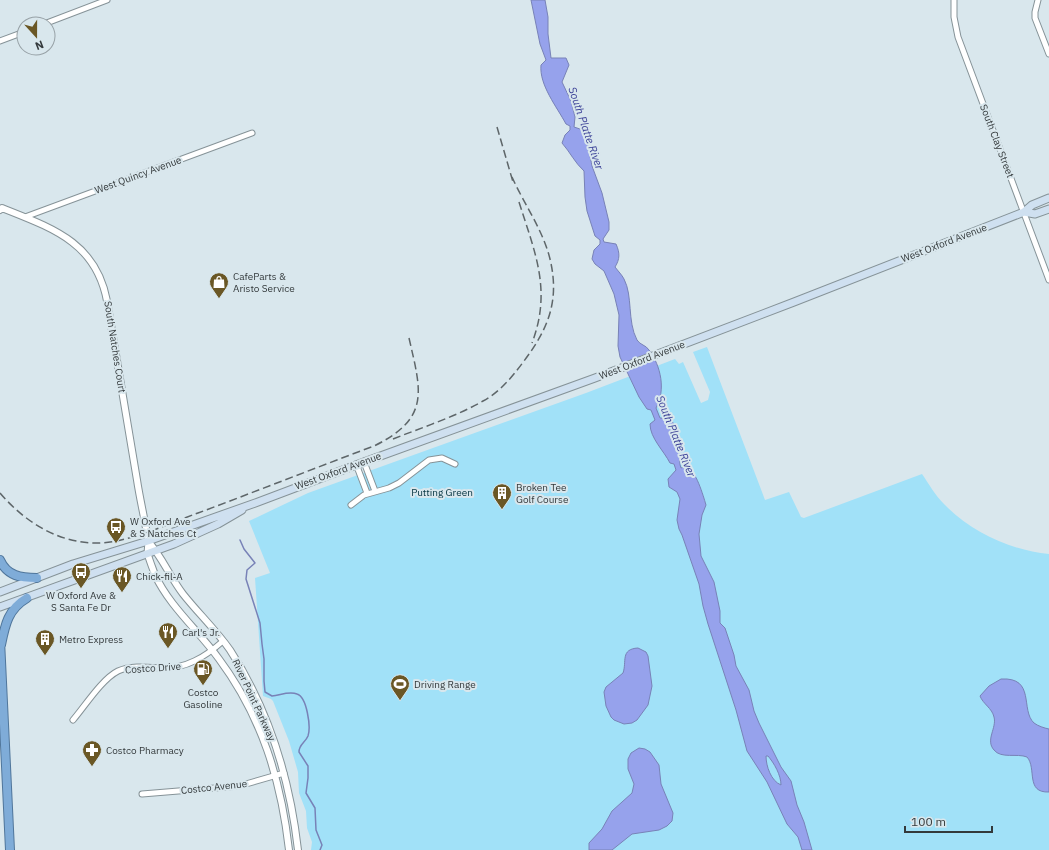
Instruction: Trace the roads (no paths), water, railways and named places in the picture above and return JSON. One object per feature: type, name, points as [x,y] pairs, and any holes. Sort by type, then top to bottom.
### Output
[{"type":"highway","points":[[0,560],[6,570],[12,574],[19,577],[37,578]]},
{"type":"highway","points":[[10,850],[0,643],[10,614],[16,606],[27,598]]},
{"type":"main road","name":"West Oxford Avenue","points":[[0,592],[86,560],[258,502],[360,463],[609,373],[1024,212],[1032,205],[1049,198]]},
{"type":"main road","name":"West Oxford Avenue","points":[[1024,212],[1035,214],[1049,208]]},
{"type":"main road","name":"West Oxford Avenue","points":[[0,608],[196,535],[258,502]]},
{"type":"street","points":[[56,19],[107,0]]},
{"type":"street","name":"South Clay Street","points":[[954,0],[954,17],[958,37],[1049,280]]},
{"type":"street","points":[[1038,0],[1035,10],[1035,18],[1049,54]]},
{"type":"street","points":[[0,41],[16,35]]},
{"type":"street","name":"West Quincy Avenue","points":[[25,217],[252,133]]},
{"type":"street","name":"South Natches Court","points":[[1,208],[25,217],[64,236],[76,244],[93,264],[103,282],[139,498],[148,540]]},
{"type":"street","points":[[350,505],[367,493],[394,486],[432,459],[442,458],[455,464]]},
{"type":"street","points":[[360,463],[375,491]]},
{"type":"street","points":[[360,463],[367,493]]},
{"type":"street","name":"River Point Parkway","points":[[148,540],[157,550],[177,585],[223,641],[241,668],[261,709],[272,734],[284,773],[293,812],[298,850]]},
{"type":"street","name":"River Point Parkway","points":[[148,540],[148,554],[156,576],[167,596],[213,650],[232,676],[251,710],[265,741],[276,776],[282,803],[289,850]]},
{"type":"street","name":"Costco Drive","points":[[73,720],[108,678],[120,670],[133,667],[169,668],[183,666],[198,660],[223,641]]},
{"type":"street","name":"Costco Avenue","points":[[142,794],[233,786],[250,783],[284,773]]},
{"type":"water","points":[[531,0],[545,0],[548,17],[548,34],[551,58],[566,58],[569,65],[562,82],[571,101],[575,117],[574,127],[583,130],[586,135],[592,166],[602,193],[609,222],[609,230],[603,239],[604,242],[616,244],[619,256],[615,267],[627,286],[634,333],[638,342],[646,347],[653,356],[657,363],[661,378],[661,394],[656,408],[660,418],[670,420],[674,424],[675,440],[680,455],[681,468],[686,466],[693,472],[699,483],[705,501],[706,505],[702,515],[699,534],[701,556],[714,582],[720,611],[720,623],[725,628],[736,666],[749,690],[754,711],[759,723],[781,767],[791,781],[797,805],[804,822],[812,850],[802,850],[798,837],[787,824],[767,782],[747,751],[736,710],[708,624],[699,584],[679,529],[677,520],[680,499],[677,492],[669,487],[668,479],[676,470],[674,464],[670,463],[652,434],[650,424],[655,420],[651,410],[647,409],[639,397],[620,357],[618,346],[619,315],[614,294],[604,271],[595,264],[592,259],[594,250],[600,244],[600,240],[595,236],[587,211],[584,171],[562,143],[565,135],[570,130],[570,126],[566,124],[549,96],[543,80],[541,65],[546,60],[540,44]],"holes":[[[766,756],[768,756],[777,769],[781,785],[774,780],[768,769],[766,760]]]},
{"type":"water","points":[[638,648],[646,652],[648,656],[652,686],[648,705],[637,720],[632,723],[624,724],[614,720],[611,717],[606,706],[604,692],[606,687],[623,673],[626,653],[632,649]]},
{"type":"water","points":[[1001,679],[1012,680],[1019,683],[1025,695],[1030,717],[1034,723],[1049,729],[1049,792],[1042,791],[1034,784],[1030,762],[1027,757],[997,753],[992,746],[991,738],[994,717],[980,696],[989,686]]},
{"type":"water","points":[[639,748],[650,752],[659,765],[661,784],[673,813],[672,821],[667,826],[659,830],[632,834],[612,850],[589,850],[589,843],[602,829],[612,811],[632,793],[634,784],[628,769],[628,759],[631,753]]},
{"type":"waterway","points":[[240,540],[244,549],[255,563],[247,570],[246,579],[260,623],[264,659],[265,692],[272,696],[288,693],[297,694],[306,706],[309,732],[307,738],[300,747],[299,752],[308,766],[306,793],[315,808],[316,830],[322,845],[320,850]]},
{"type":"railway","points":[[497,127],[513,182]]},
{"type":"railway","points":[[393,439],[439,422],[483,401],[495,393],[524,361],[540,337],[545,326],[550,314],[554,288],[550,259],[538,227],[512,177]]},
{"type":"railway","points":[[519,202],[531,238],[539,272],[541,289],[541,306],[538,324],[532,343]]},
{"type":"railway","points":[[0,493],[30,521],[54,534],[80,542],[94,543],[120,540],[160,528],[374,446],[392,435],[405,425],[413,413],[417,401],[417,373],[409,338]]},
{"type":"place","name":"CafeParts & Aristo Service","points":[[219,299]]},
{"type":"place","name":"Broken Tee Golf Course","points":[[502,510]]},
{"type":"place","name":"W Oxford Ave & S Natches Ct","points":[[116,544]]},
{"type":"place","name":"W Oxford Ave & S Santa Fe Dr","points":[[81,589]]},
{"type":"place","name":"Chick-fil-A","points":[[122,593]]},
{"type":"place","name":"Carl's Jr.","points":[[168,649]]},
{"type":"place","name":"Metro Express","points":[[45,656]]},
{"type":"place","name":"Costco Gasoline","points":[[203,686]]},
{"type":"place","name":"Driving Range","points":[[400,701]]},
{"type":"place","name":"Costco Pharmacy","points":[[92,767]]},
{"type":"water label","name":"South Platte River","points":[[586,128]]},
{"type":"water label","name":"South Platte River","points":[[676,436]]},
{"type":"park label","name":"Putting Green","points":[[442,492]]}]
